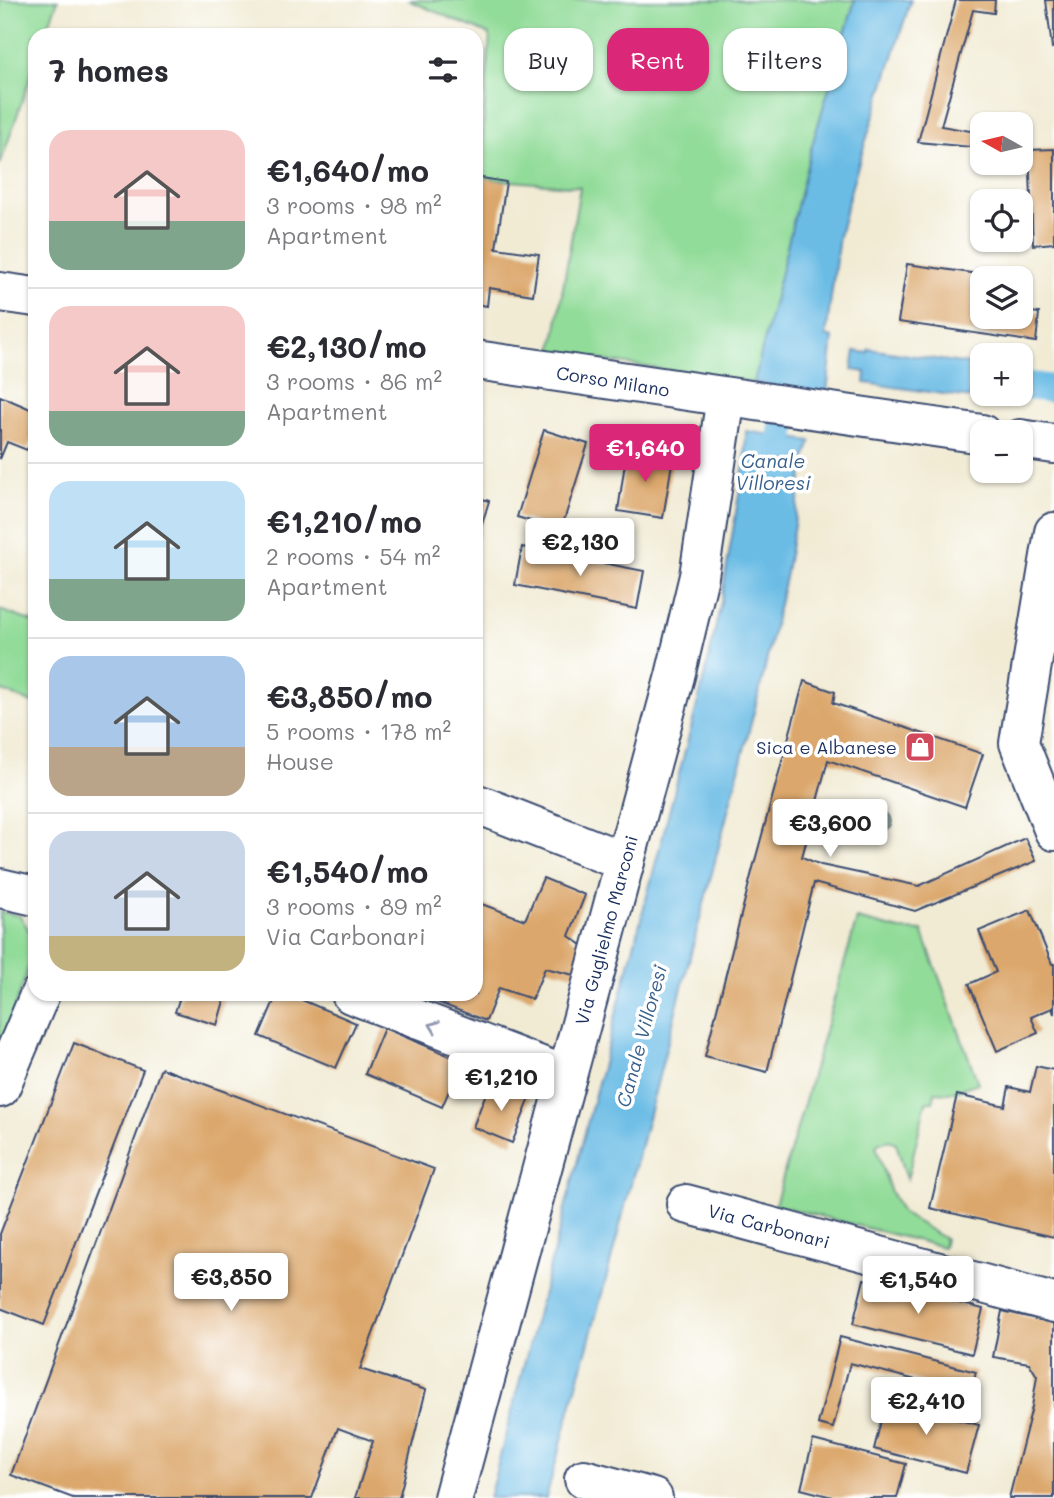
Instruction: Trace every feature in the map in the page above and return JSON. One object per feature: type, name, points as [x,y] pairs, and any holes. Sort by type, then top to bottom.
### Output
[{"type":"street","points":[[0,292],[28,296]]},
{"type":"street","name":"Corso Milano","points":[[483,361],[970,431]]},
{"type":"street","name":"Via Guglielmo Marconi","points":[[453,1498],[675,677],[738,399]]},
{"type":"street","points":[[1033,441],[1054,444]]},
{"type":"street","points":[[1054,532],[1019,743],[1054,831]]},
{"type":"street","points":[[483,806],[625,862]]},
{"type":"street","points":[[0,888],[28,894]]},
{"type":"street","points":[[0,1088],[37,1001]]},
{"type":"street","points":[[369,1001],[567,1076]]},
{"type":"street","name":"Via Carbonari","points":[[686,1204],[1054,1303]]},
{"type":"street","points":[[584,1479],[653,1498]]},
{"type":"green space","points":[[0,0],[58,0],[48,28],[28,28],[28,83],[0,165]]},
{"type":"green space","points":[[408,0],[855,0],[847,28],[723,28],[723,91],[828,91],[811,149],[754,383],[552,353],[580,187],[483,178],[483,126],[490,35],[483,32],[483,28],[474,28]]},
{"type":"green space","points":[[0,610],[28,620],[28,701],[0,690]]},
{"type":"green space","points":[[0,912],[20,916],[28,929],[28,969],[3,1041],[0,1040]]},
{"type":"green space","points":[[857,919],[900,930],[922,931],[978,1083],[949,1093],[935,1092],[933,1102],[926,1102],[907,1180],[896,1143],[890,1140],[879,1143],[876,1147],[890,1190],[902,1213],[945,1239],[943,1247],[775,1205]]},
{"type":"water","points":[[855,0],[911,0],[854,178],[839,236],[826,336],[833,338],[827,393],[754,383],[811,149],[828,91],[847,91],[847,28]]},
{"type":"water","points":[[869,349],[970,364],[970,398],[865,383],[866,372],[852,370],[855,351],[868,353]]},
{"type":"water","points":[[1033,381],[1045,383],[1044,391],[1039,396],[1033,395]]},
{"type":"water","name":"Canale Villoresi","points":[[746,431],[811,441],[762,681],[546,1498],[489,1498],[707,667],[721,602],[745,458]]},
{"type":"building","points":[[956,0],[995,0],[994,13],[973,10],[941,126],[970,131],[970,147],[918,142]]},
{"type":"building","points":[[1046,0],[1054,0],[1052,48]]},
{"type":"building","points":[[1054,149],[1054,243],[1033,245],[1033,189],[1031,189],[1030,175],[1033,175],[1033,150]]},
{"type":"building","points":[[483,178],[506,182],[496,248],[539,254],[533,295],[489,288],[487,306],[483,305]]},
{"type":"building","points":[[907,264],[970,273],[970,329],[1033,329],[1033,312],[1039,313],[1036,342],[898,322]]},
{"type":"building","points":[[0,396],[28,408],[28,448],[27,450],[7,442],[0,459]]},
{"type":"building","points":[[544,430],[588,444],[561,530],[517,517]]},
{"type":"building","points":[[627,449],[673,457],[663,518],[618,511]]},
{"type":"building","points":[[483,499],[489,501],[483,521]]},
{"type":"building","points":[[522,547],[644,571],[637,609],[515,585]]},
{"type":"building","points":[[804,681],[835,692],[833,703],[983,754],[965,807],[828,760],[802,857],[821,865],[919,886],[1025,838],[1036,861],[915,911],[814,883],[767,1072],[705,1056]]},
{"type":"building","points":[[543,878],[585,895],[569,936],[582,945],[574,975],[545,968],[532,999],[499,988],[486,1021],[434,1001],[483,1001],[483,905],[525,920]]},
{"type":"building","points":[[1030,910],[1054,964],[1054,1014],[1052,1008],[1031,1017],[1038,1033],[997,1051],[969,984],[996,972],[979,931]]},
{"type":"building","points":[[179,1001],[224,1001],[217,1025],[175,1012]]},
{"type":"building","points":[[274,1001],[304,1001],[356,1023],[336,1068],[259,1036]]},
{"type":"building","points":[[384,1028],[462,1061],[442,1107],[365,1074]]},
{"type":"building","points":[[74,1043],[143,1070],[44,1325],[0,1308],[0,1234]]},
{"type":"building","points":[[1036,1066],[1054,1070],[1054,1237],[930,1208],[957,1095],[1005,1106],[1009,1087],[1030,1092]]},
{"type":"building","points":[[161,1068],[434,1169],[360,1369],[426,1390],[399,1498],[355,1498],[373,1441],[338,1428],[312,1498],[73,1498],[11,1475]]},
{"type":"building","points":[[490,1083],[530,1098],[512,1143],[473,1127]]},
{"type":"building","points":[[864,1279],[983,1309],[972,1354],[853,1324]]},
{"type":"building","points":[[1002,1311],[1054,1323],[1054,1498],[1009,1498],[1037,1376],[1029,1363],[993,1357]]},
{"type":"building","points":[[840,1337],[976,1372],[970,1394],[850,1363],[833,1428],[818,1424]]},
{"type":"building","points":[[886,1401],[979,1425],[966,1473],[874,1449]]},
{"type":"building","points":[[813,1440],[906,1464],[897,1498],[836,1498],[801,1489]]},
{"type":"waterway","name":"Canale Villoresi","points":[[775,473],[790,386]]},
{"type":"waterway","points":[[1033,387],[1054,389]]},
{"type":"place","name":"Sica e Albanese","points":[[920,747]]}]
